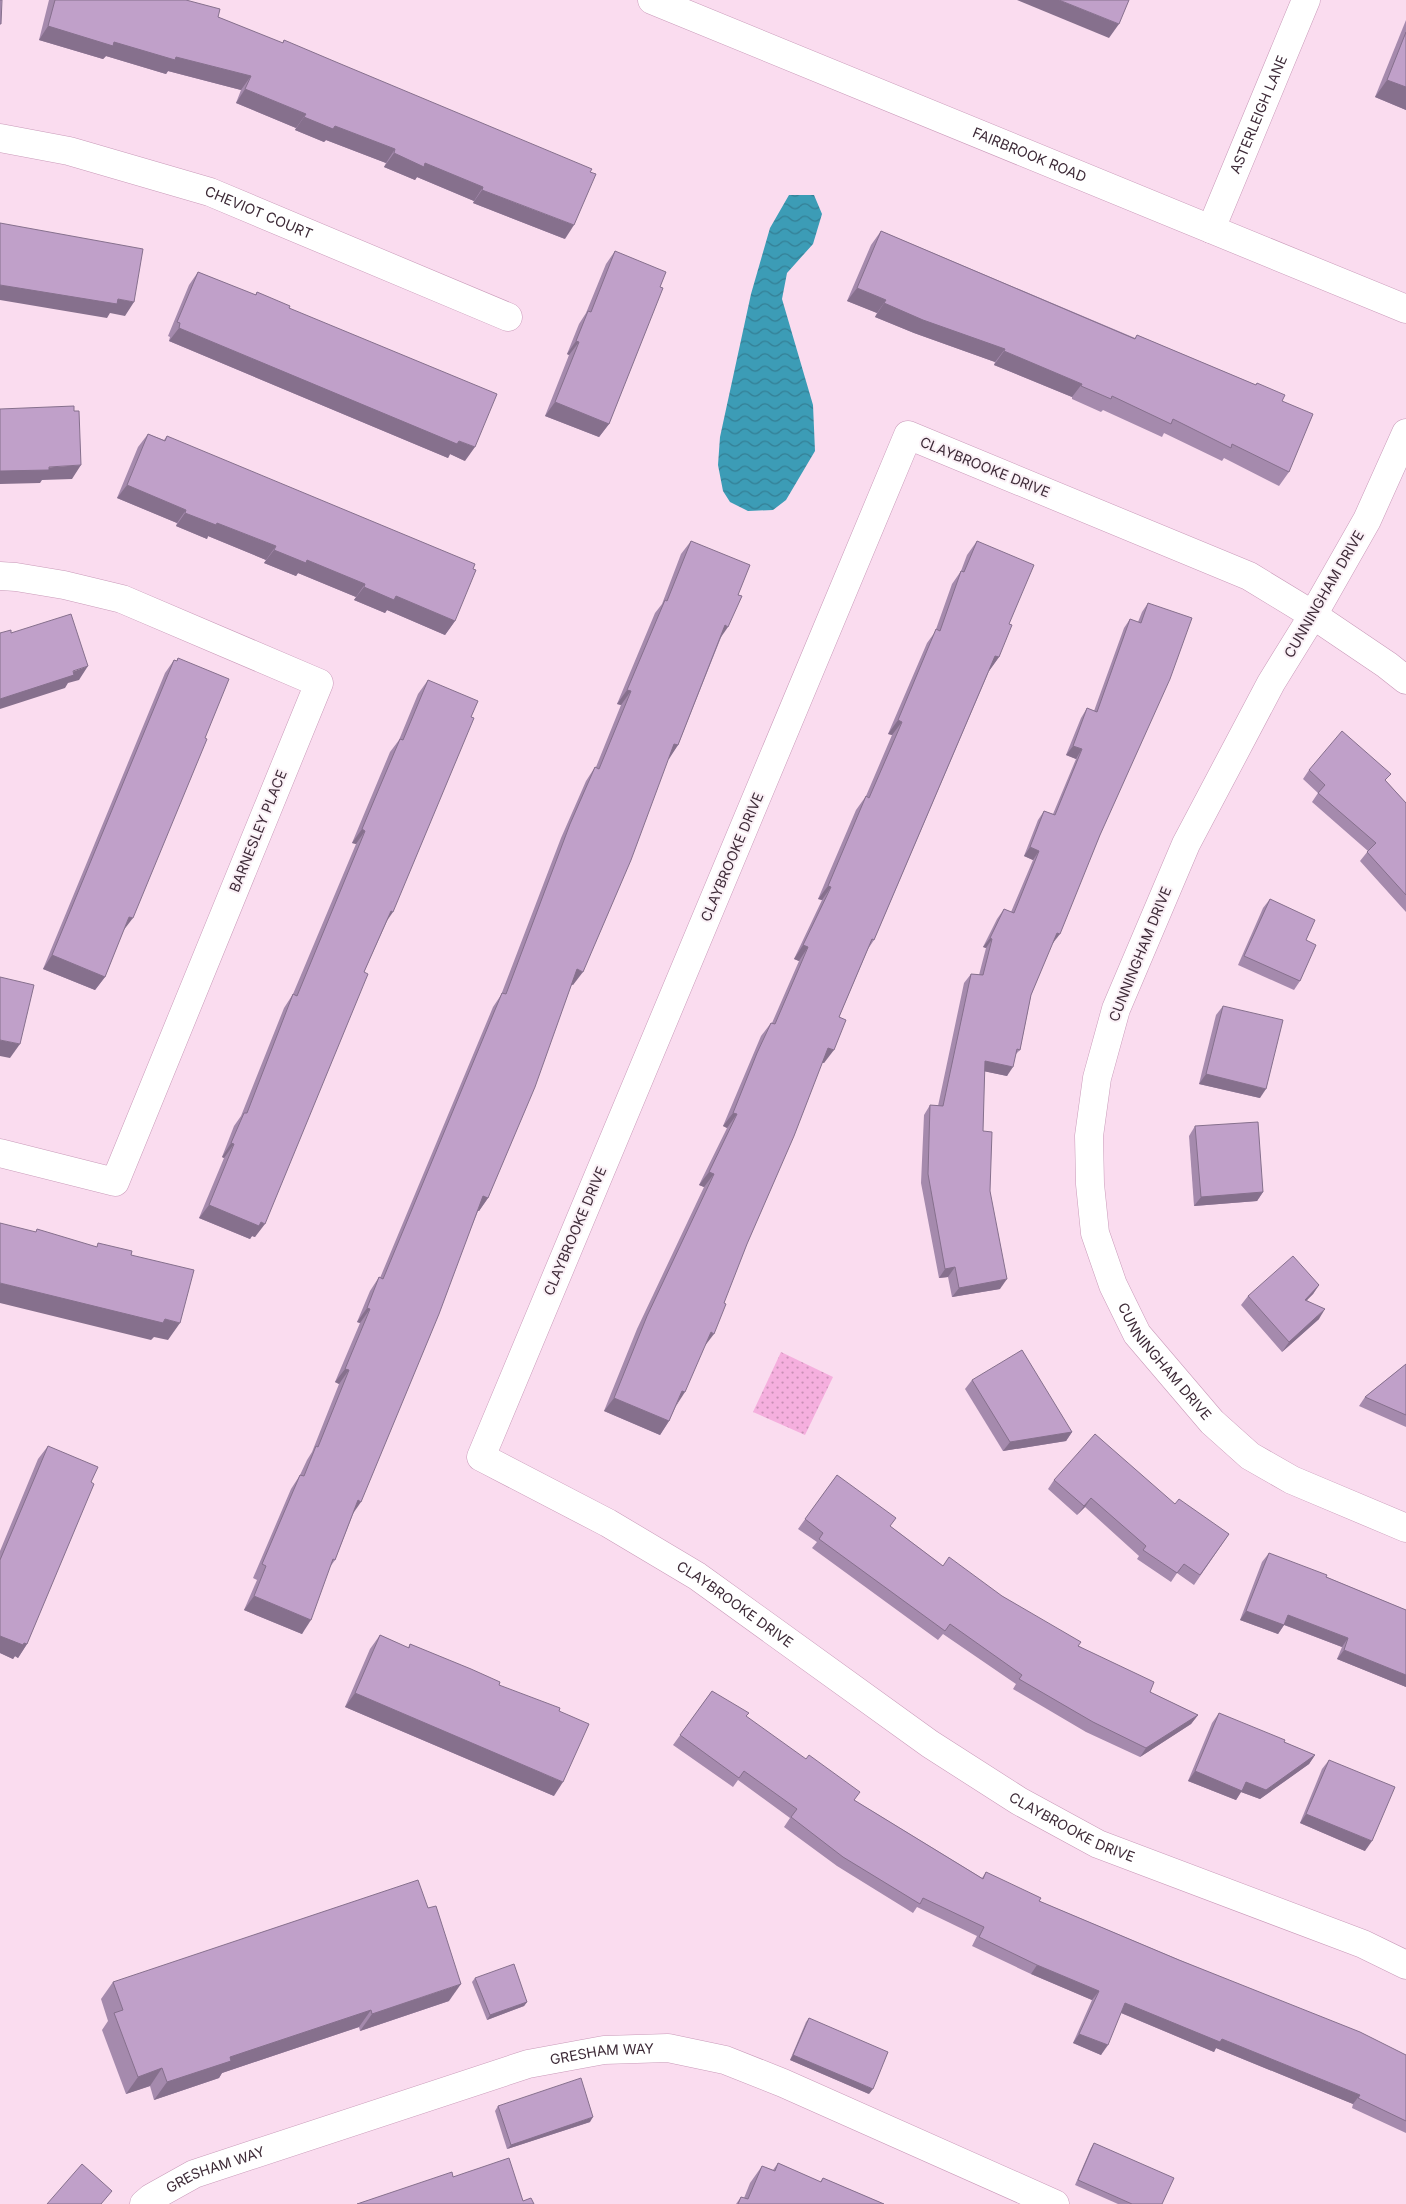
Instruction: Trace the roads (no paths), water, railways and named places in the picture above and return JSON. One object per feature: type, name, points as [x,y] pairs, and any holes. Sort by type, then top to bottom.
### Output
[{"type":"street","name":"FAIRBROOK ROAD","points":[[652,0],[1406,309]]},
{"type":"street","name":"ASTERLEIGH LANE","points":[[1211,229],[1306,0]]},
{"type":"street","name":"CHEVIOT COURT","points":[[0,138],[69,151],[210,192],[508,317]]},
{"type":"street","name":"CUNNINGHAM DRIVE","points":[[1406,433],[1366,520],[1313,616],[1271,683],[1186,844],[1116,1009],[1096,1078],[1089,1136],[1090,1184],[1096,1233],[1113,1285],[1138,1334],[1212,1422],[1250,1456],[1292,1480],[1406,1528]]},
{"type":"street","name":"CLAYBROOKE DRIVE","points":[[1313,616],[1248,576],[908,435],[481,1457],[608,1523],[697,1576],[930,1744],[1019,1801],[1098,1844],[1363,1944],[1406,1965]]},
{"type":"street","name":"BARNESLEY PLACE","points":[[0,576],[64,585],[122,599],[319,683],[115,1182],[0,1153]]},
{"type":"street","points":[[1313,616],[1386,664],[1406,680]]},
{"type":"street","name":"GRESHAM WAY","points":[[144,2204],[151,2198],[194,2174],[528,2064],[604,2050],[668,2048],[725,2060],[783,2083],[1055,2204]]},
{"type":"water","points":[[789,195],[814,195],[822,214],[813,244],[787,273],[782,299],[813,405],[815,451],[786,500],[773,510],[748,511],[730,502],[723,491],[718,465],[720,437],[751,294],[770,228]]}]
